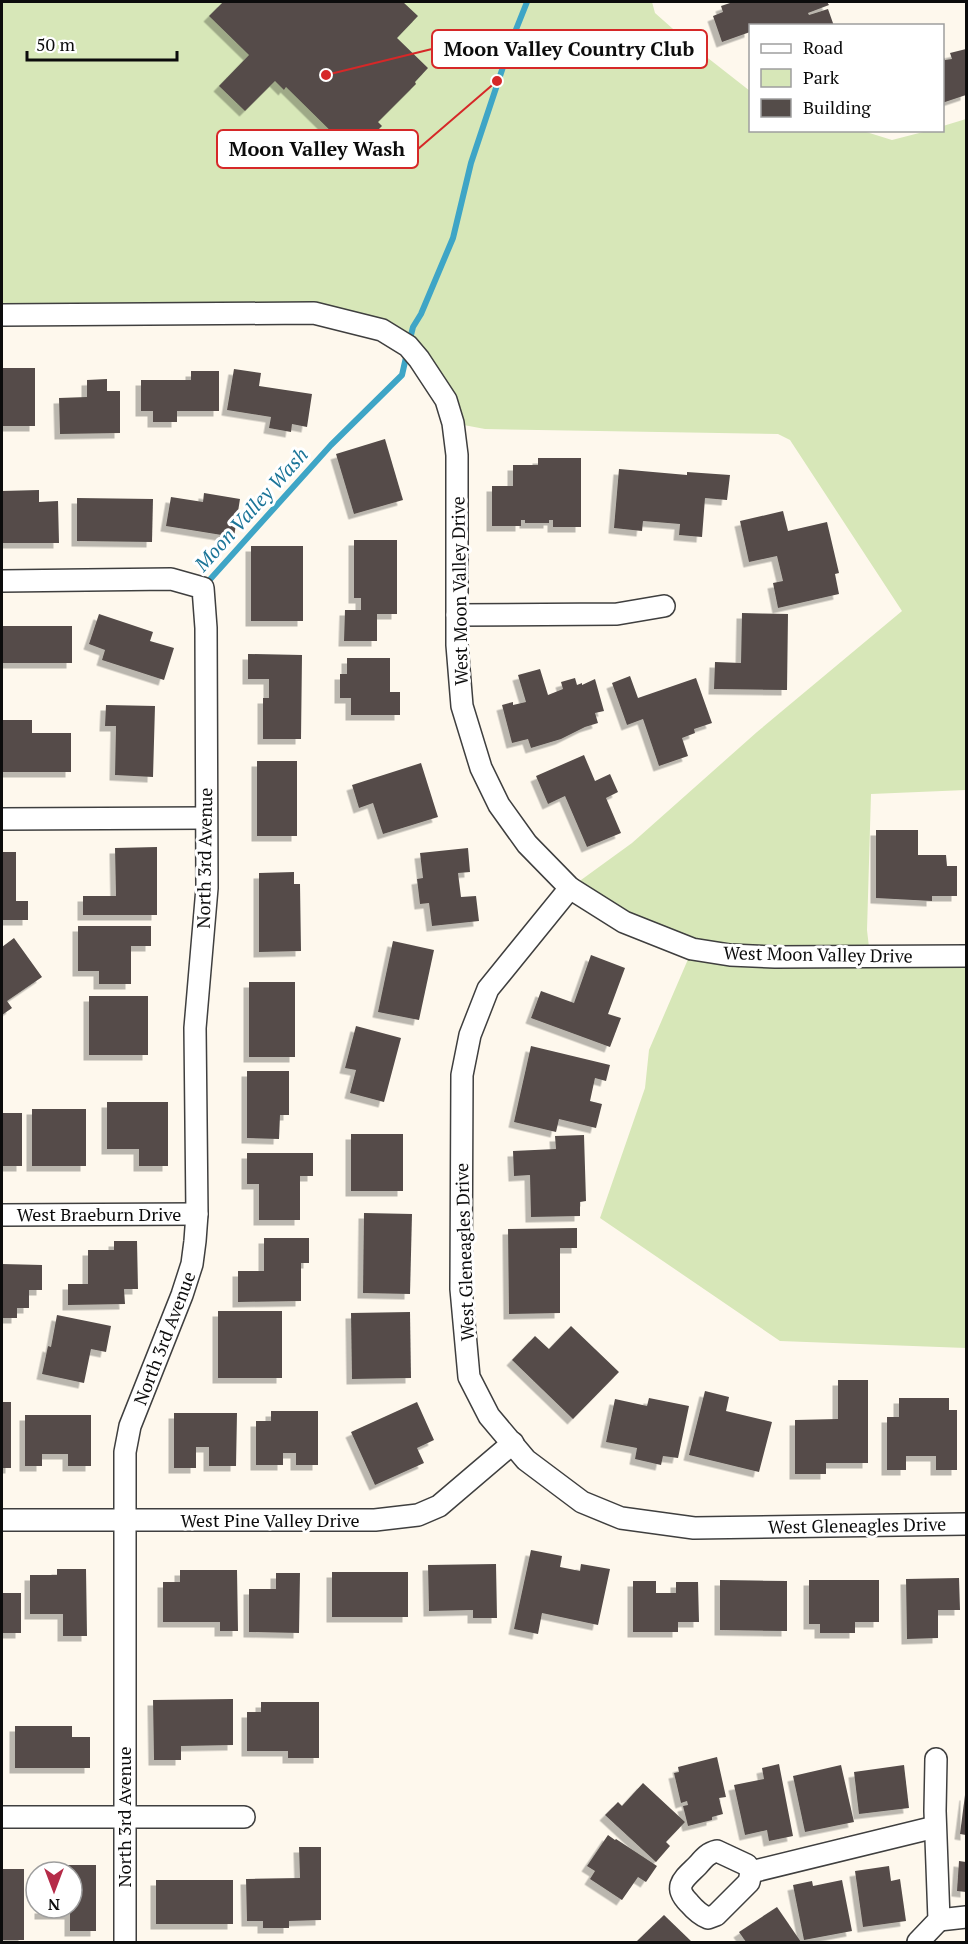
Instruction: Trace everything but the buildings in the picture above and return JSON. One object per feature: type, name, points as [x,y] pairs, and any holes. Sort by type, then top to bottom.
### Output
[{"type":"street","name":"West Moon Valley Drive","points":[[2,315],[314,314],[382,330],[408,346],[446,400],[453,423],[457,455],[457,645],[462,706],[482,768],[499,805],[527,844],[570,888],[624,922],[692,949],[730,955],[775,957],[966,956]]},
{"type":"street","name":"North 3rd Avenue","points":[[2,581],[171,579],[202,588],[206,628],[207,888],[195,1028],[197,1214],[192,1264],[130,1426],[125,1452],[125,1942]]},
{"type":"street","points":[[457,615],[617,614],[664,606]]},
{"type":"street","points":[[2,819],[206,818]]},
{"type":"street","name":"West Gleneagles Drive","points":[[570,888],[488,989],[470,1035],[462,1075],[461,1289],[469,1377],[489,1416],[526,1461],[582,1502],[621,1518],[694,1528],[966,1524]]},
{"type":"street","name":"West Braeburn Drive","points":[[2,1215],[197,1214]]},
{"type":"street","name":"West Pine Valley Drive","points":[[2,1520],[375,1520],[418,1515],[439,1506],[513,1443]]},
{"type":"street","points":[[936,1759],[935,1827],[939,1920]]},
{"type":"street","points":[[2,1817],[244,1817]]},
{"type":"street","points":[[751,1872],[935,1827]]},
{"type":"street","points":[[918,1942],[939,1920],[966,1917]]},
{"type":"green space","points":[[2,2],[652,2],[655,13],[749,90],[749,132],[866,132],[892,140],[923,132],[944,132],[944,126],[966,119],[966,790],[871,794],[867,930],[870,956],[966,956],[966,1348],[780,1341],[600,1218],[645,1088],[649,1050],[692,950],[570,888],[632,843],[757,732],[902,611],[790,440],[778,434],[485,429],[453,423],[419,359],[339,318],[2,315]]},
{"type":"waterway","name":"Moon Valley Wash","points":[[409,343],[413,327],[421,314],[453,238],[471,163],[527,2]]},
{"type":"waterway","name":"Moon Valley Wash","points":[[205,585],[331,445],[402,375],[407,353]]},
{"type":"place","name":"Moon Valley Country Club","points":[[326,75]]},
{"type":"place","name":"Moon Valley Wash","points":[[497,81]]}]
